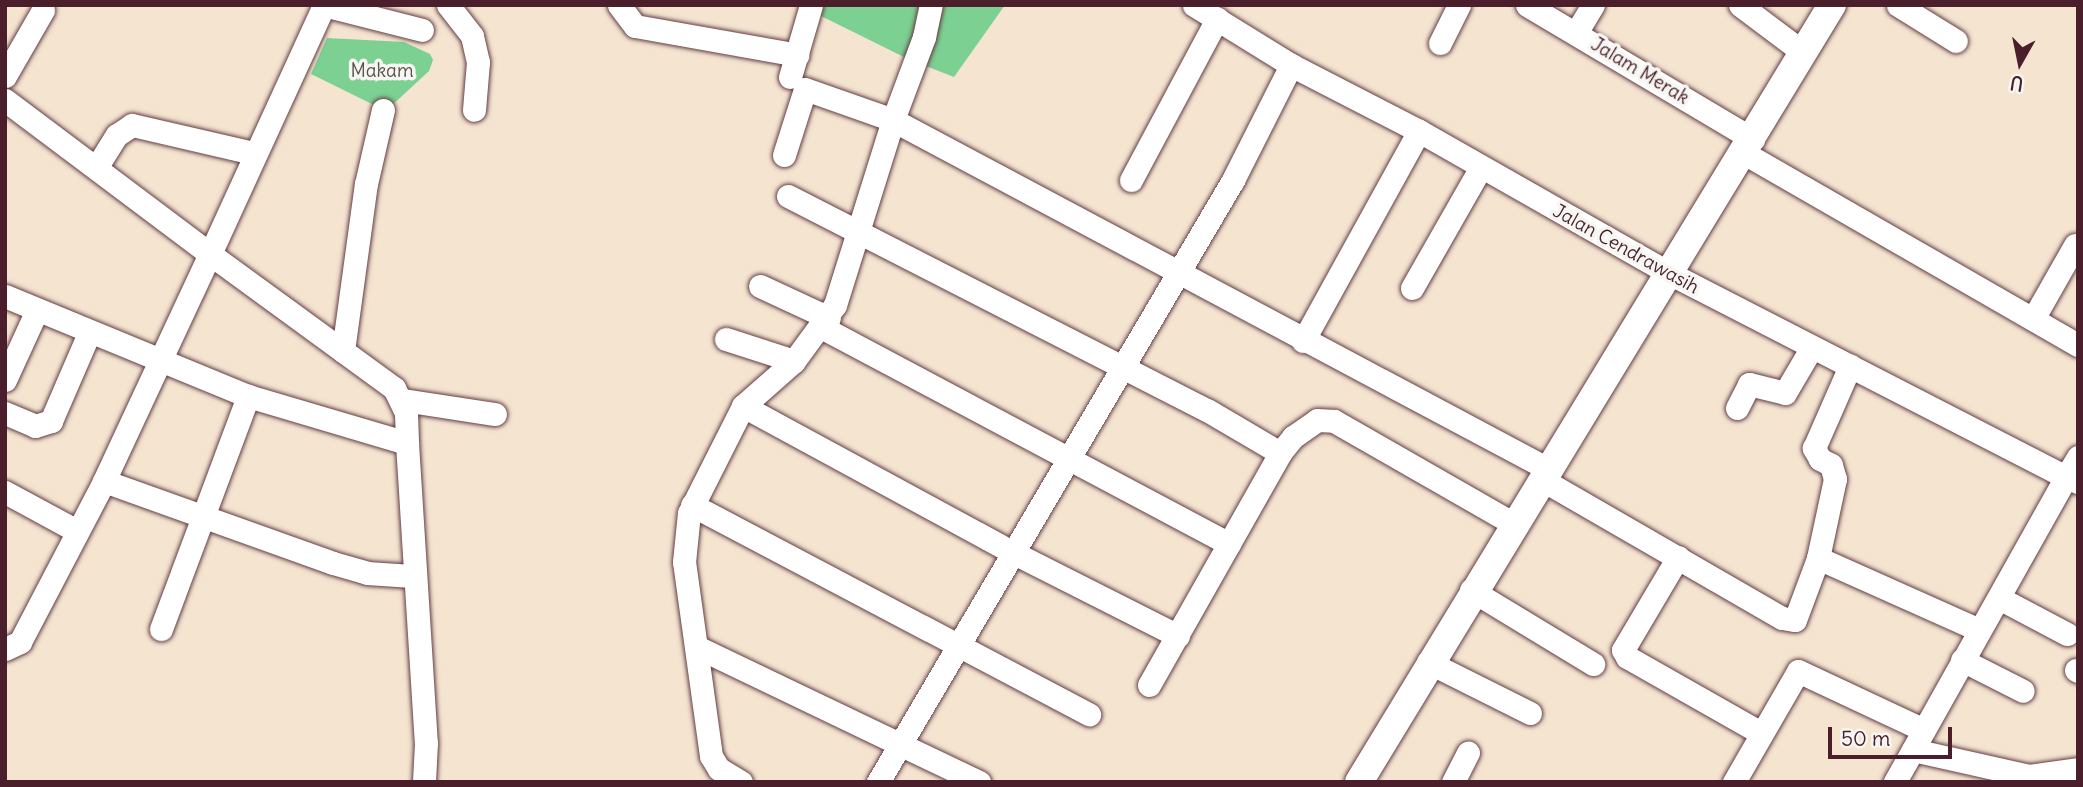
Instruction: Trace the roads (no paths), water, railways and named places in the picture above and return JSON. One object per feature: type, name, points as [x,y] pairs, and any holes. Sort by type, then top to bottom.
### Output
[{"type":"main road","points":[[1359,782],[1471,590],[1748,146],[1832,5]]},
{"type":"street","points":[[5,649],[20,642],[75,530],[104,481],[161,362],[253,153],[294,76],[324,5],[422,30]]},
{"type":"street","points":[[448,5],[472,36],[478,62],[474,110]]},
{"type":"street","points":[[619,5],[635,26],[793,66],[811,5]]},
{"type":"street","points":[[741,782],[719,769],[711,756],[684,562],[692,505],[743,406],[794,361],[826,323],[893,120],[925,37],[931,5]]},
{"type":"street","name":"Jalan Cendrawasih","points":[[1194,5],[1292,65],[1419,131],[1480,169],[1667,272],[2072,480]]},
{"type":"street","points":[[1440,43],[1459,5]]},
{"type":"street","name":"Jalam Merak","points":[[1527,5],[1576,33],[1748,146],[2078,345]]},
{"type":"street","points":[[1576,33],[1593,5]]},
{"type":"street","points":[[1740,5],[1804,53]]},
{"type":"street","points":[[1898,5],[1956,41]]},
{"type":"street","points":[[5,76],[43,10]]},
{"type":"street","points":[[1131,180],[1217,19]]},
{"type":"street","points":[[878,782],[1120,366],[1179,272],[1292,65]]},
{"type":"street","points":[[784,155],[805,89],[893,120],[1179,272],[1545,474],[1678,557],[1790,621],[1799,615],[1818,558],[1835,478],[1831,465],[1820,459],[1814,447],[1850,366]]},
{"type":"street","points":[[5,100],[394,388],[403,400],[412,576],[426,743],[424,782]]},
{"type":"street","points":[[342,351],[366,184],[383,110]]},
{"type":"street","points":[[96,168],[117,135],[132,125],[253,153]]},
{"type":"street","points":[[1303,341],[1419,131]]},
{"type":"street","points":[[1412,288],[1480,169]]},
{"type":"street","points":[[788,196],[1120,366],[1280,453]]},
{"type":"street","points":[[2033,319],[2075,245]]},
{"type":"street","points":[[760,286],[1066,460],[1229,544]]},
{"type":"street","points":[[5,296],[89,334],[248,396],[407,443]]},
{"type":"street","points":[[5,380],[37,310]]},
{"type":"street","points":[[5,413],[35,426],[51,421],[89,334]]},
{"type":"street","points":[[726,339],[794,361]]},
{"type":"street","points":[[1737,408],[1749,384],[1785,393],[1812,346]]},
{"type":"street","points":[[161,629],[206,518],[248,396]]},
{"type":"street","points":[[403,400],[495,414]]},
{"type":"street","points":[[743,406],[1012,552],[1178,636]]},
{"type":"street","points":[[1149,685],[1280,453],[1304,428],[1317,420],[1334,421],[1513,523]]},
{"type":"street","points":[[1895,782],[1979,630],[2072,480],[2078,457]]},
{"type":"street","points":[[104,481],[367,573],[412,576]]},
{"type":"street","points":[[5,492],[75,530]]},
{"type":"street","points":[[692,505],[1089,714]]},
{"type":"street","points":[[1678,557],[1623,650],[1627,657],[1761,733]]},
{"type":"street","points":[[1818,558],[1979,630]]},
{"type":"street","points":[[1471,590],[1593,664]]},
{"type":"street","points":[[1999,598],[2067,634]]},
{"type":"street","points":[[697,647],[979,782]]},
{"type":"street","points":[[1962,660],[2023,691]]},
{"type":"street","points":[[1428,662],[1530,713]]},
{"type":"street","points":[[1734,782],[1794,676],[1803,670],[1924,730]]},
{"type":"street","points":[[1913,750],[2029,776],[2078,769]]},
{"type":"street","points":[[1453,782],[1468,753]]},
{"type":"park label","name":"Makam","points":[[382,71]]}]
